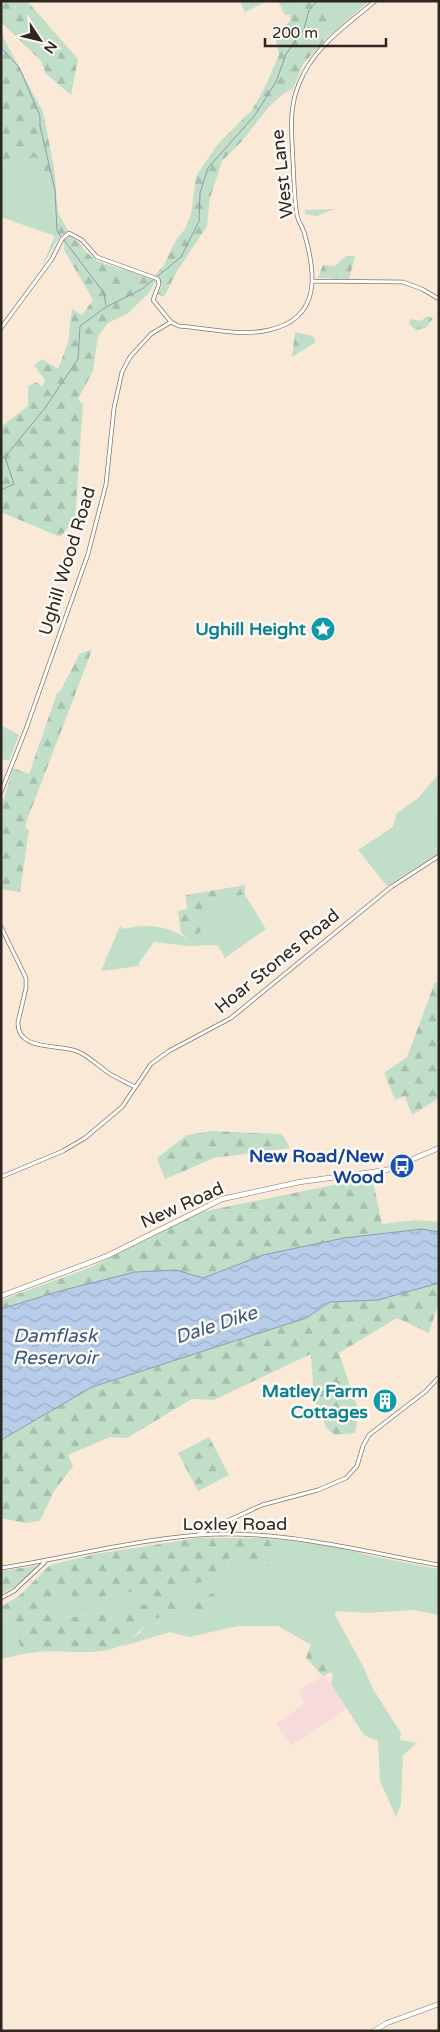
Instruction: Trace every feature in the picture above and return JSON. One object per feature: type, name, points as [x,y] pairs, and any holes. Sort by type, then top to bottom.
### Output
[{"type":"street","name":"West Lane","points":[[313,281],[304,232],[297,217],[290,120],[294,98],[307,65],[318,49],[375,1]]},
{"type":"street","points":[[1,328],[52,259],[62,238],[69,233],[82,240],[92,253],[100,259],[154,276],[158,279],[159,284],[153,300],[171,322],[179,326],[228,331],[269,330],[299,316],[310,297],[313,281],[403,282],[422,289],[439,299]]},
{"type":"street","name":"Ughill Wood Road","points":[[1,792],[26,728],[88,554],[106,484],[114,408],[122,372],[130,357],[152,334],[171,322]]},
{"type":"street","name":"Hoar Stones Road","points":[[1,1177],[76,1145],[122,1107],[151,1064],[169,1051],[231,1018],[390,887],[439,856]]},
{"type":"street","points":[[1,927],[26,978],[26,988],[18,1022],[22,1035],[39,1045],[76,1050],[109,1073],[135,1087]]},
{"type":"street","name":"New Road","points":[[1,1296],[107,1256],[222,1199],[300,1182],[387,1170],[439,1148]]},
{"type":"street","points":[[199,1535],[262,1505],[336,1483],[346,1478],[357,1466],[369,1435],[426,1391],[439,1377]]},
{"type":"street","name":"Loxley Road","points":[[1,1568],[199,1535],[288,1537],[439,1565]]},
{"type":"street","points":[[1,1598],[14,1591],[46,1561]]},
{"type":"street","points":[[374,2031],[386,2023],[439,2004]]},
{"type":"shaded area","points":[[323,1676],[336,1689],[347,1709],[292,1745],[276,1724],[304,1704],[299,1692],[301,1689]]},
{"type":"green space","points":[[1,1],[27,1],[78,59],[71,95],[46,74],[41,61],[1,22]]},
{"type":"green space","points":[[267,1],[245,12],[240,2]]},
{"type":"green space","points":[[278,1],[305,1],[294,13],[285,15]]},
{"type":"green space","points":[[305,1],[327,1],[327,38],[303,64],[293,89],[283,94],[268,108],[242,141],[222,161],[210,198],[207,226],[176,273],[164,297],[158,294],[162,285],[155,275],[164,265],[176,240],[185,229],[191,214],[196,176],[218,144],[252,110],[266,85],[279,55],[275,35],[291,20],[290,15],[298,10]]},
{"type":"green space","points":[[327,1],[369,1],[327,38]]},
{"type":"green space","points":[[1,33],[43,112],[54,168],[58,212],[68,231],[60,236],[41,268],[57,231],[48,176],[35,157],[1,167]]},
{"type":"green space","points":[[35,157],[48,176],[57,231],[55,236],[1,217],[1,167]]},
{"type":"green space","points":[[334,209],[317,216],[305,214],[305,210]]},
{"type":"green space","points":[[69,236],[80,243],[85,251],[97,261],[156,280],[149,293],[127,314],[108,323],[98,336],[93,371],[78,399],[83,404],[75,520],[60,537],[1,512],[1,427],[28,406],[28,386],[37,382],[42,387],[45,380],[34,365],[42,359],[58,369],[68,343],[72,309],[82,315],[93,300],[64,250],[64,241]]},
{"type":"green space","points":[[346,256],[355,256],[349,279],[318,278],[323,265],[335,266]]},
{"type":"green space","points":[[427,316],[433,318],[426,328],[416,330],[409,324],[411,319],[421,321]]},
{"type":"green space","points":[[295,332],[313,336],[316,342],[292,357]]},
{"type":"green space","points":[[92,650],[26,823],[25,828],[29,830],[20,892],[1,889],[1,808],[13,768],[29,774],[57,693],[61,690],[80,653]]},
{"type":"green space","points":[[1,725],[19,735],[9,761],[1,759]]},
{"type":"green space","points":[[437,776],[439,853],[387,886],[358,850],[393,827],[397,813],[418,798]]},
{"type":"green space","points":[[245,885],[245,895],[231,896],[197,917],[201,931],[190,942],[181,933],[178,911],[187,909],[186,895]]},
{"type":"green space","points":[[245,895],[266,929],[225,958],[218,945],[189,946],[154,942],[139,963],[139,966],[101,971],[120,926],[124,929],[150,926],[167,929],[183,936],[190,942],[197,917],[231,896]]},
{"type":"green space","points":[[435,982],[439,983],[439,1098],[412,1115],[405,1096],[395,1100],[384,1073],[407,1057]]},
{"type":"green space","points":[[212,1131],[282,1134],[290,1148],[214,1158],[165,1179],[157,1158],[187,1135]]},
{"type":"green space","points":[[372,1177],[384,1233],[344,1238],[263,1255],[203,1278],[176,1270],[135,1272],[60,1291],[1,1309],[1,1300],[89,1268],[201,1212]]},
{"type":"green space","points":[[416,1220],[439,1222],[439,1232],[423,1229],[384,1233],[382,1224]]},
{"type":"green space","points":[[439,1283],[439,1302],[429,1333],[397,1318],[339,1353],[359,1412],[355,1433],[335,1435],[326,1428],[322,1414],[314,1401],[311,1354],[214,1400],[192,1399],[127,1438],[110,1437],[68,1455],[73,1466],[54,1491],[40,1521],[25,1523],[1,1518],[1,1440],[92,1387],[306,1318],[330,1302],[378,1300]]},
{"type":"green space","points":[[209,1437],[229,1475],[198,1491],[178,1453]]},
{"type":"green space","points":[[235,1522],[236,1530],[211,1533]]},
{"type":"green space","points":[[198,1538],[262,1538],[285,1540],[288,1545],[269,1566],[229,1554],[228,1577],[167,1589],[170,1600],[214,1593],[218,1611],[148,1619],[136,1635],[122,1645],[108,1650],[24,1654],[9,1621],[1,1619],[1,1607],[20,1595],[50,1565],[96,1554]],"holes":[[[151,1589],[152,1603],[56,1620],[49,1601],[71,1594],[75,1604],[96,1598]]]},
{"type":"green space","points":[[285,1540],[339,1547],[371,1556],[439,1569],[439,1615],[414,1610],[368,1613],[336,1611],[335,1615],[362,1664],[373,1689],[401,1733],[400,1740],[417,1743],[403,1755],[401,1804],[396,1817],[380,1781],[378,1741],[364,1735],[331,1684],[333,1675],[317,1648],[278,1626],[238,1626],[189,1637],[170,1632],[120,1647],[140,1633],[148,1619],[214,1593],[169,1600],[166,1589],[228,1577],[229,1554],[287,1545]]},
{"type":"green space","points":[[40,1565],[13,1588],[1,1594],[1,1571]]},
{"type":"green space","points":[[151,1589],[153,1603],[55,1620],[49,1600],[71,1594],[75,1604],[96,1598]]},
{"type":"green space","points":[[1,1619],[9,1621],[24,1654],[1,1659]]},
{"type":"green space","points":[[311,1644],[317,1648],[332,1672],[323,1676],[306,1658]]},
{"type":"water","name":"Damflask Reservoir","points":[[422,1229],[439,1232],[439,1283],[378,1300],[330,1302],[306,1318],[92,1387],[1,1440],[1,1309],[60,1291],[135,1272],[176,1270],[203,1278],[263,1255],[344,1238]]},
{"type":"waterway","points":[[1,490],[14,484],[5,457],[45,408],[78,359],[80,326],[106,307],[142,289],[181,257],[199,221],[200,193],[208,168],[255,115],[276,82],[286,54],[304,29],[309,10],[317,1]]},
{"type":"waterway","points":[[1,48],[19,67],[40,116],[40,126],[55,190],[57,231],[61,237]]},
{"type":"waterway","points":[[64,240],[104,293],[106,305]]},
{"type":"place","name":"Ughill Height","points":[[323,629]]},
{"type":"place","name":"New Road/New Wood","points":[[402,1166]]},
{"type":"place","name":"Matley Farm Cottages","points":[[385,1401]]},
{"type":"water label","name":"Dale Dike","points":[[216,1325]]}]
